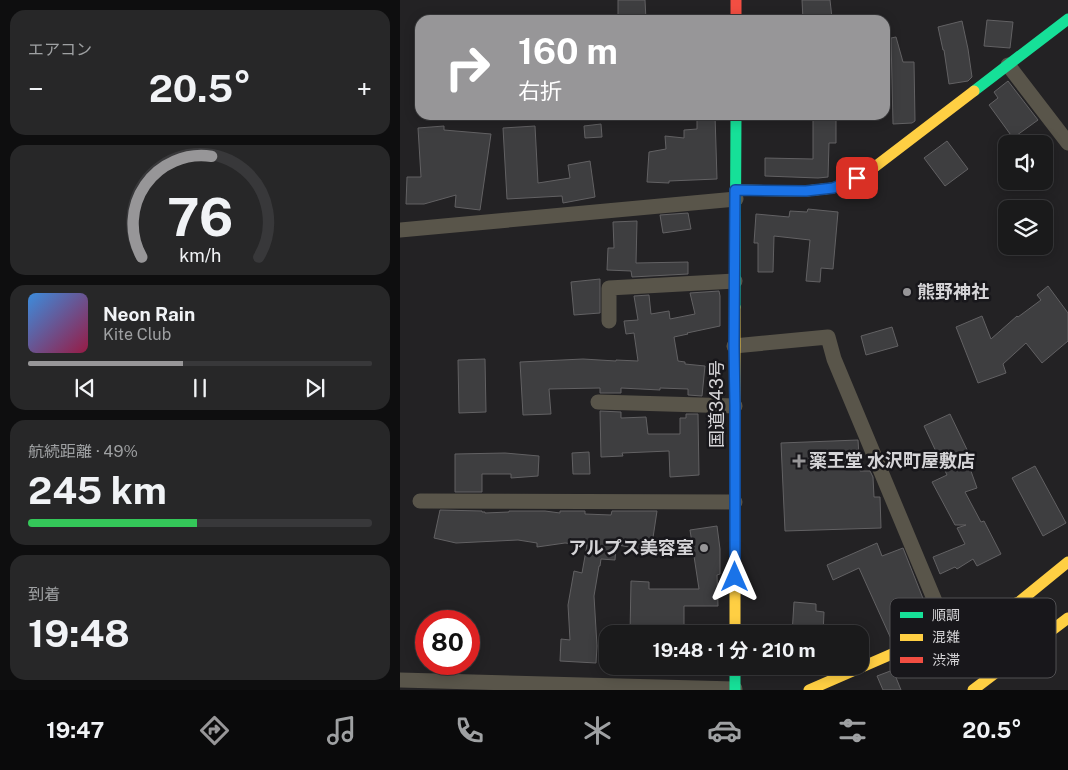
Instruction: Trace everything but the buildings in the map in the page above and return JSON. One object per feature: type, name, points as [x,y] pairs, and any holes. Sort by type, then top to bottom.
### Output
[{"type":"main road","points":[[736,0],[736,15]]},
{"type":"main road","points":[[736,195],[833,188],[857,178],[872,169],[1068,20]]},
{"type":"main road","name":"国道343号","points":[[735,625],[734,346],[736,120]]},
{"type":"main road","points":[[1024,598],[1068,562]]},
{"type":"main road","points":[[1056,627],[1068,618]]},
{"type":"main road","points":[[809,690],[890,655]]},
{"type":"main road","points":[[735,675],[735,689]]},
{"type":"main road","points":[[973,690],[989,678]]},
{"type":"street","points":[[1008,65],[1068,143]]},
{"type":"street","points":[[400,230],[736,195]]},
{"type":"street","points":[[609,322],[609,288],[735,281]]},
{"type":"street","points":[[734,346],[828,337],[834,360],[934,598]]},
{"type":"street","points":[[598,402],[735,406]]},
{"type":"street","points":[[420,501],[735,502]]},
{"type":"street","points":[[400,680],[735,689]]},
{"type":"traffic: fast","points":[[974,91],[1068,19]]},
{"type":"traffic: fast","points":[[735,307],[736,120]]},
{"type":"traffic: fast","points":[[735,675],[735,690]]},
{"type":"traffic: slow","points":[[735,190],[806,191],[833,188],[857,178],[872,169],[974,91]]},
{"type":"traffic: slow","points":[[735,307],[735,625]]},
{"type":"traffic: slow","points":[[1024,598],[1068,562]]},
{"type":"traffic: slow","points":[[1056,627],[1068,618]]},
{"type":"traffic: slow","points":[[809,690],[890,655]]},
{"type":"traffic: slow","points":[[973,690],[989,678]]},
{"type":"traffic: jam","points":[[736,0],[736,15]]},
{"type":"place","name":"熊野神社","points":[[907,292]]},
{"type":"place","name":"薬王堂 水沢町屋敷店","points":[[799,461]]},
{"type":"place","name":"アルプス美容室","points":[[704,548]]},
{"type":"route","points":[[735,577],[735,190],[806,191],[833,188],[857,178]]}]
